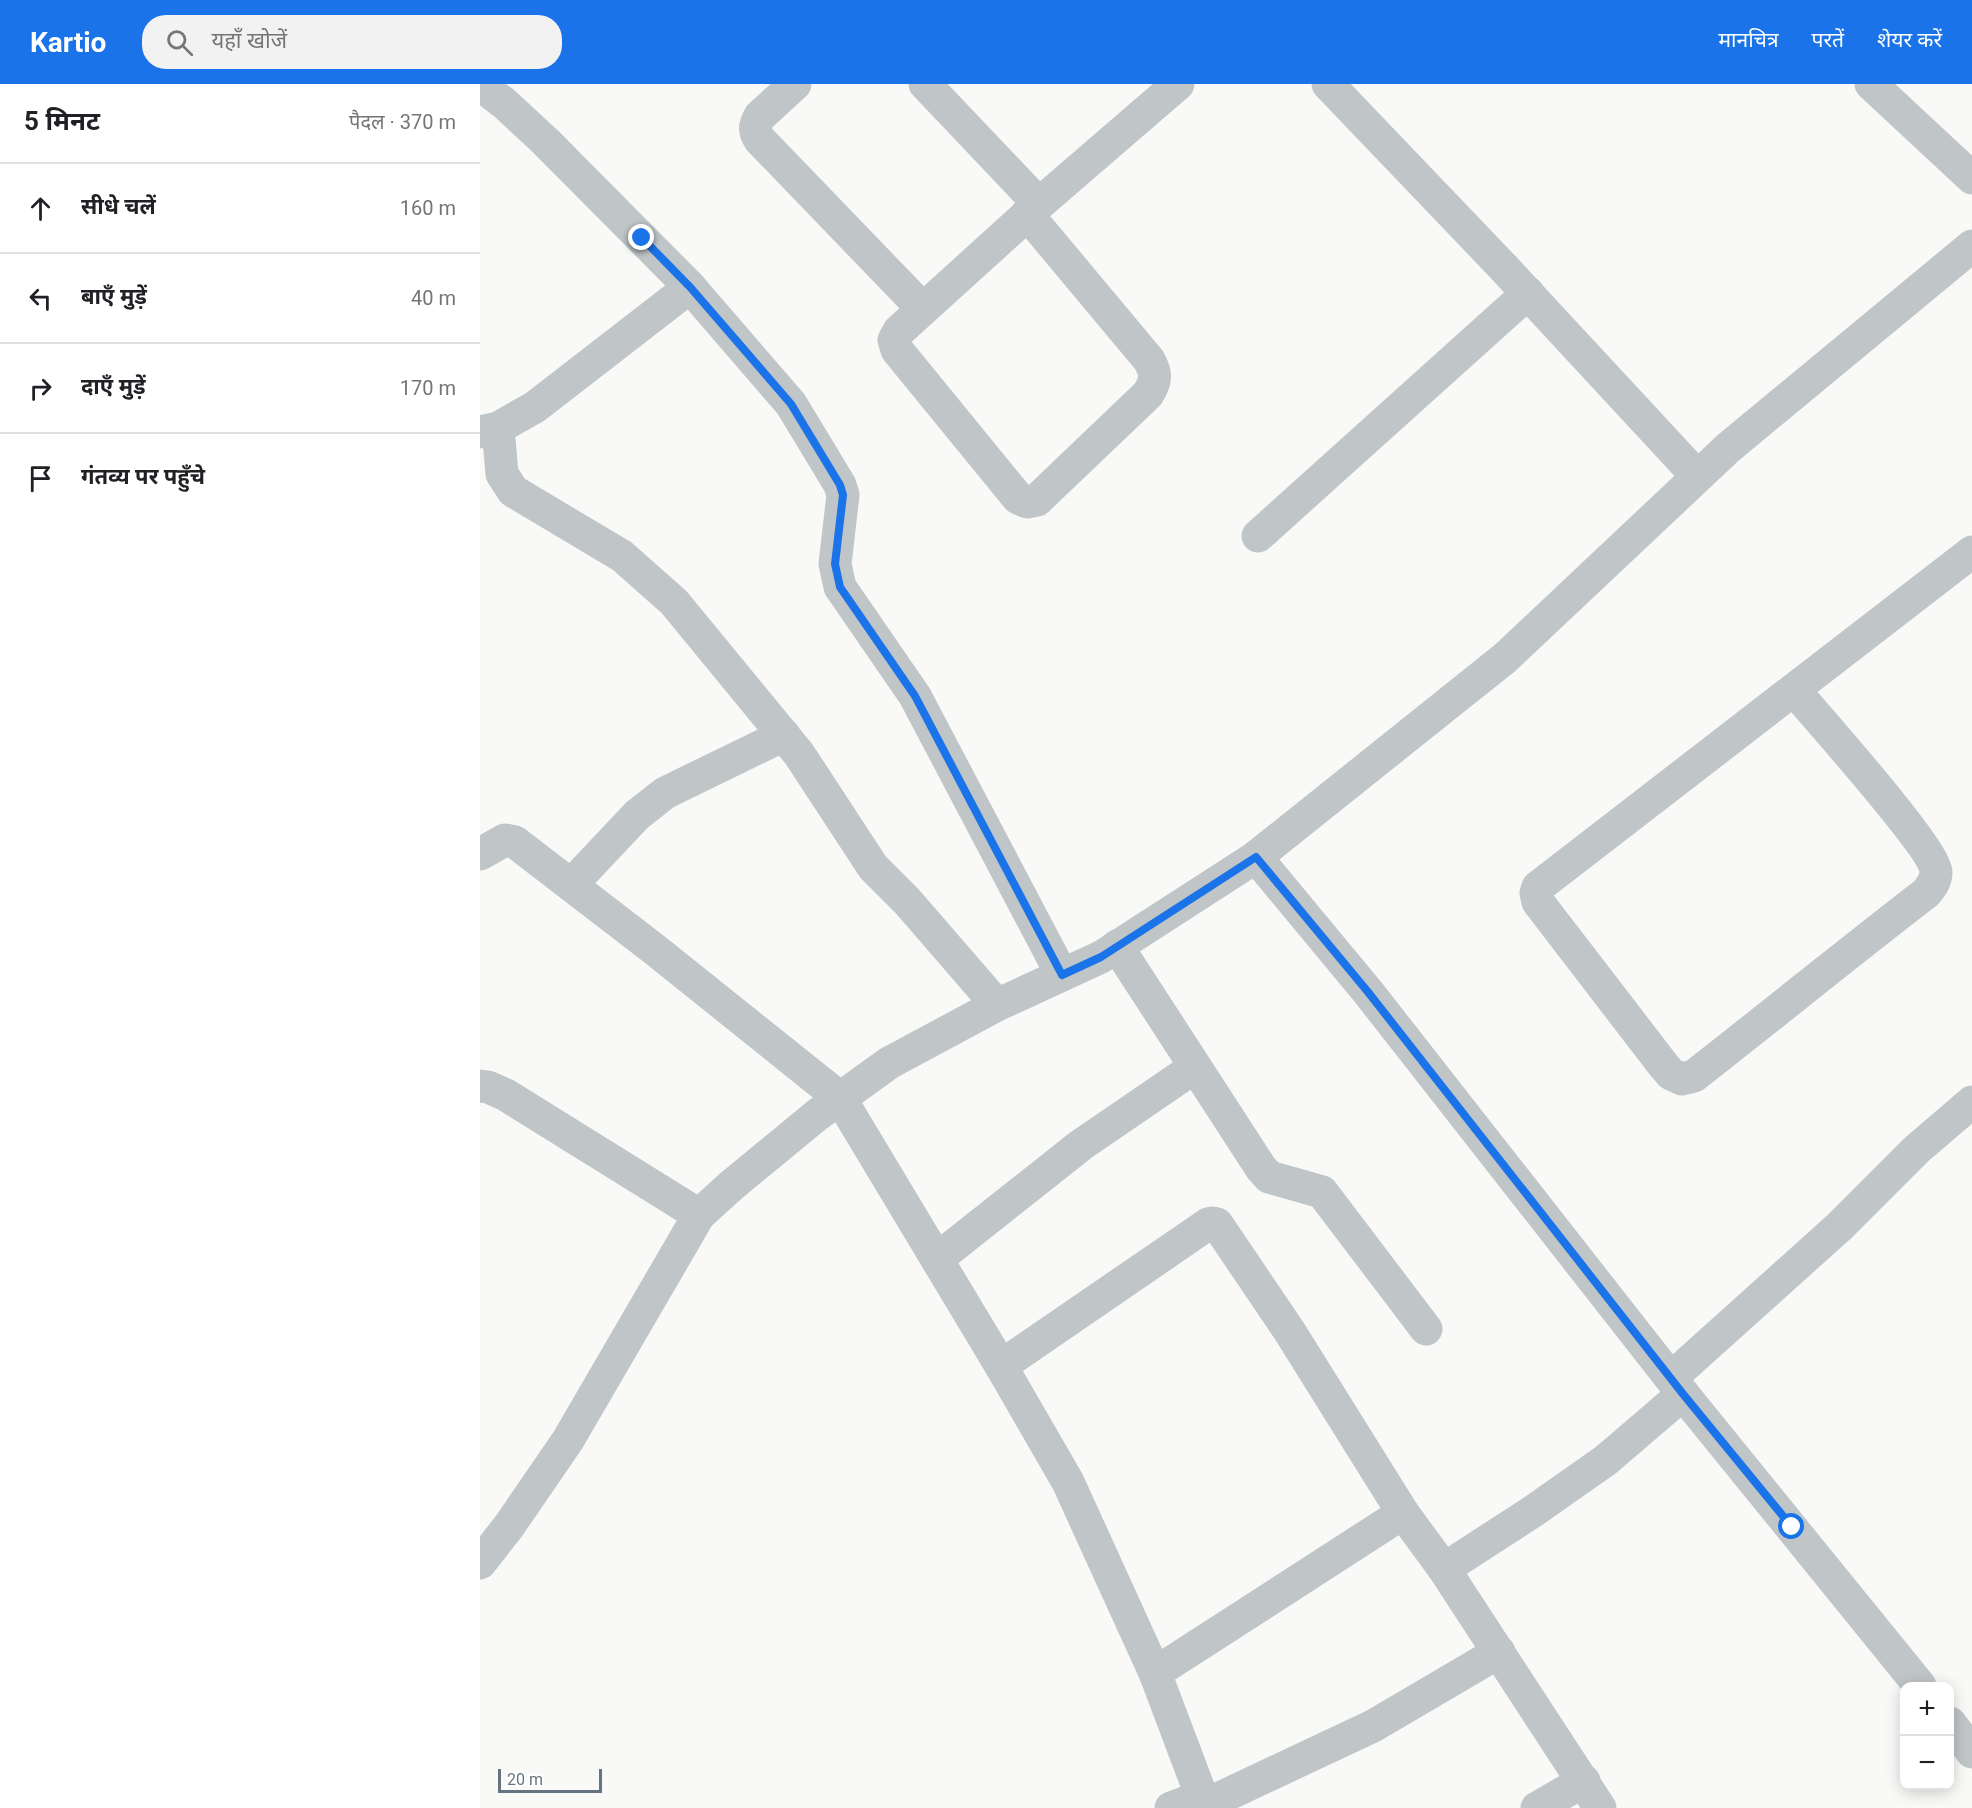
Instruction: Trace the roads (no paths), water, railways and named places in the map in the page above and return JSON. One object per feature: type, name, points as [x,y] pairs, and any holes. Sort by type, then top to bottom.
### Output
[{"type":"street","points":[[795,84],[756,123],[755,131],[760,140],[923,309]]},
{"type":"street","points":[[925,84],[1033,209],[1155,370],[1155,382],[1148,394],[1037,500],[1027,502],[1018,498],[897,350],[894,340],[896,335],[923,309],[1033,209],[1178,84]]},
{"type":"street","points":[[1328,84],[1528,293],[1697,476]]},
{"type":"street","points":[[1870,84],[1972,178]]},
{"type":"street","points":[[480,85],[504,103],[545,141],[690,287],[791,404],[840,485],[843,495],[835,564],[840,587],[915,696],[1062,975]]},
{"type":"street","points":[[480,1563],[509,1526],[568,1440],[699,1215],[732,1185],[840,1098],[889,1063],[997,1005],[1101,957],[1256,857],[1505,658],[1697,476],[1972,246]]},
{"type":"street","points":[[690,287],[535,407],[489,430],[502,474],[513,490],[622,556],[674,602],[799,754],[873,867],[907,901],[997,1005]]},
{"type":"street","points":[[1258,536],[1528,293]]},
{"type":"street","points":[[1794,690],[1916,837],[1936,871],[1934,881],[1926,893],[1760,1025],[1694,1076],[1682,1079],[1671,1074],[1664,1066],[1538,902],[1536,893],[1540,883],[1972,552]]},
{"type":"street","points":[[571,885],[637,815],[665,793],[784,735]]},
{"type":"street","points":[[480,854],[501,842],[512,840],[840,1098],[1068,1482],[1155,1673],[1204,1803]]},
{"type":"street","points":[[1256,857],[1368,992],[1677,1386],[1917,1682]]},
{"type":"street","points":[[1117,946],[1261,1168],[1269,1177],[1322,1192],[1426,1329]]},
{"type":"street","points":[[937,1259],[1081,1145],[1195,1067]]},
{"type":"street","points":[[480,1086],[506,1095],[699,1215]]},
{"type":"street","points":[[1444,1569],[1532,1512],[1606,1460],[1677,1386],[1916,1150],[1972,1102]]},
{"type":"street","points":[[1001,1366],[1208,1224],[1215,1223],[1290,1332],[1403,1513],[1444,1569],[1592,1795],[1537,1808]]},
{"type":"street","points":[[1155,1673],[1403,1513]]},
{"type":"street","points":[[1171,1808],[1204,1803],[1373,1726],[1499,1652]]},
{"type":"street","points":[[1954,1729],[1972,1752]]}]
